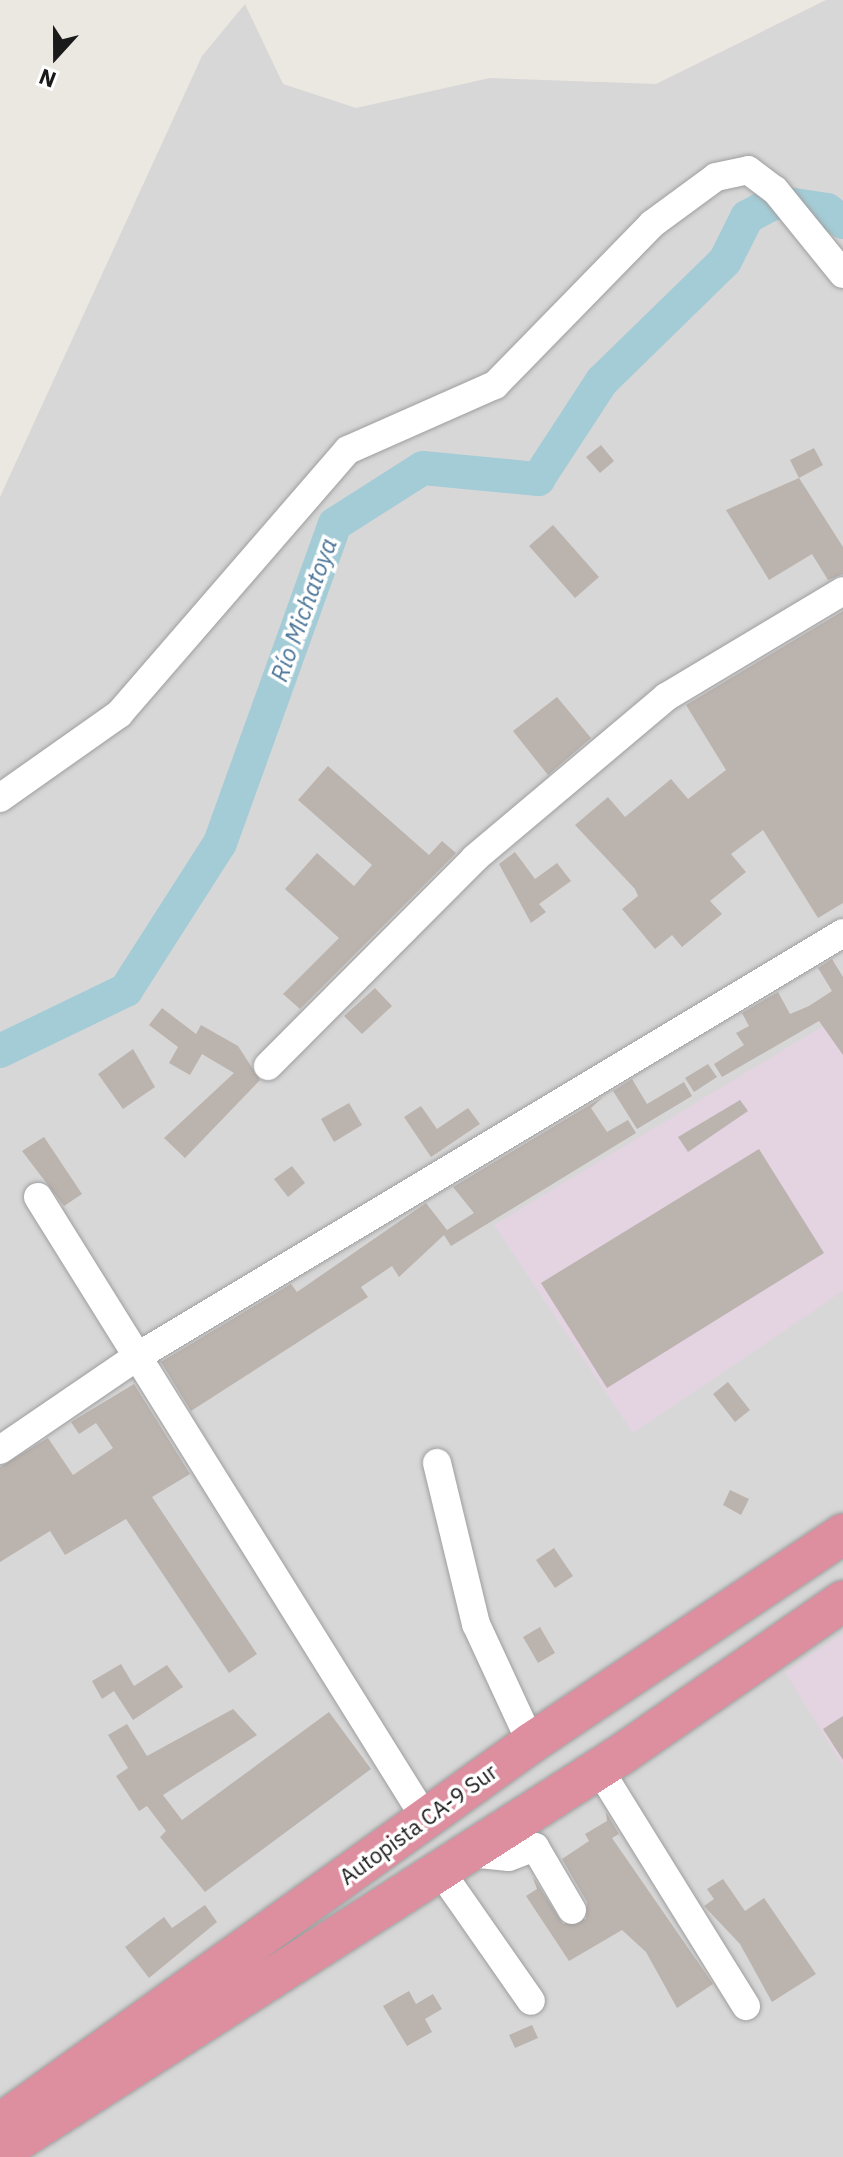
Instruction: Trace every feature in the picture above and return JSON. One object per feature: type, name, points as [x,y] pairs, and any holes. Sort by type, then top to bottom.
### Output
[{"type":"highway","name":"Autopista CA-9 Sur","points":[[0,2124],[531,1743],[843,1534]]},
{"type":"highway","name":"Autopista CA-9 Sur","points":[[0,2152],[611,1762],[843,1601]]},
{"type":"highway","points":[[599,1697],[584,1741],[611,1762]]},
{"type":"street","points":[[0,798],[119,714],[348,450],[495,385],[652,224],[716,177],[748,170],[775,190],[843,274]]},
{"type":"street","points":[[268,1066],[475,858],[666,697],[843,591]]},
{"type":"street","points":[[0,1450],[138,1356],[843,933]]},
{"type":"street","points":[[38,1197],[425,1818]]},
{"type":"street","points":[[437,1463],[476,1624],[531,1743]]},
{"type":"street","points":[[611,1762],[746,2006]]},
{"type":"street","points":[[531,2001],[455,1862],[509,1857],[535,1847],[572,1910]]},
{"type":"shaded area","points":[[826,0],[843,0],[843,2157],[0,2157],[0,497],[202,56],[245,4],[283,84],[356,108],[490,78],[656,84]]},
{"type":"shaded area","points":[[843,1014],[843,1291],[633,1433],[494,1225]]},
{"type":"shaded area","points":[[843,1633],[843,1766],[785,1672]]},
{"type":"building","points":[[601,445],[614,461],[600,473],[586,457]]},
{"type":"building","points":[[814,448],[823,465],[799,478],[790,460]]},
{"type":"building","points":[[799,478],[843,547],[843,574],[828,580],[812,554],[769,580],[726,510]]},
{"type":"building","points":[[553,525],[599,577],[575,598],[529,546]]},
{"type":"building","points":[[843,611],[843,903],[818,918],[763,830],[731,854],[746,872],[710,901],[722,914],[682,947],[672,935],[655,949],[622,909],[638,896],[635,889],[575,825],[608,797],[625,817],[671,779],[688,799],[726,770],[686,705]]},
{"type":"building","points":[[557,697],[591,738],[548,775],[513,731]]},
{"type":"building","points":[[328,766],[429,855],[442,841],[456,853],[300,1009],[283,994],[339,938],[285,889],[317,853],[354,886],[372,865],[298,800]]},
{"type":"building","points":[[515,852],[535,879],[557,863],[571,881],[539,904],[546,912],[531,923],[499,864]]},
{"type":"building","points":[[832,959],[843,977],[843,1055],[819,1021],[722,1077],[714,1064],[744,1045],[736,1033],[749,1026],[742,1013],[778,992],[790,1014],[809,1006],[832,991],[818,968]]},
{"type":"building","points":[[375,988],[392,1006],[362,1034],[344,1016]]},
{"type":"building","points":[[162,1008],[196,1034],[201,1025],[238,1046],[260,1080],[185,1158],[164,1138],[234,1073],[202,1054],[190,1075],[169,1063],[178,1047],[149,1025]]},
{"type":"building","points":[[133,1049],[155,1087],[123,1109],[98,1074]]},
{"type":"building","points":[[708,1064],[717,1077],[694,1092],[685,1078]]},
{"type":"building","points":[[632,1079],[647,1104],[684,1082],[692,1096],[637,1129],[613,1091]]},
{"type":"building","points":[[603,1097],[591,1108],[607,1132],[628,1120],[636,1133],[451,1246],[444,1235],[399,1277],[392,1266],[361,1287],[368,1297],[191,1411],[161,1362],[291,1284],[297,1292],[426,1203],[447,1230],[474,1213],[453,1187]]},
{"type":"building","points":[[740,1100],[748,1111],[688,1152],[678,1137]]},
{"type":"building","points":[[349,1103],[362,1125],[334,1142],[321,1119]]},
{"type":"building","points":[[421,1106],[437,1129],[468,1108],[480,1124],[431,1157],[404,1117]]},
{"type":"building","points":[[44,1137],[82,1194],[64,1206],[22,1151]]},
{"type":"building","points":[[759,1149],[824,1253],[607,1388],[541,1283]]},
{"type":"building","points":[[292,1166],[305,1183],[288,1197],[274,1179]]},
{"type":"building","points":[[728,1382],[750,1410],[735,1422],[713,1394]]},
{"type":"building","points":[[134,1384],[190,1474],[152,1497],[257,1654],[229,1673],[126,1519],[65,1555],[50,1531],[0,1562],[0,1467],[48,1438],[73,1475],[113,1448],[96,1423],[79,1434],[71,1422]]},
{"type":"building","points":[[730,1490],[749,1499],[741,1515],[723,1505]]},
{"type":"building","points":[[554,1548],[573,1576],[555,1588],[536,1560]]},
{"type":"building","points":[[540,1627],[555,1653],[538,1663],[523,1637]]},
{"type":"building","points":[[121,1664],[134,1686],[167,1665],[183,1687],[133,1720],[114,1691],[102,1699],[92,1681]]},
{"type":"building","points":[[233,1709],[257,1735],[163,1795],[182,1820],[329,1712],[371,1769],[205,1892],[160,1837],[166,1831],[147,1806],[139,1811],[116,1776],[128,1768],[108,1735],[127,1724],[147,1756]]},
{"type":"building","points":[[843,1716],[843,1760],[823,1729]]},
{"type":"building","points":[[606,1812],[619,1834],[612,1838],[713,1984],[677,2008],[646,1952],[622,1930],[569,1961],[526,1896],[537,1889],[533,1877],[563,1924],[586,1919],[587,1902],[562,1859],[589,1841],[585,1834],[607,1821]]},
{"type":"building","points":[[723,1879],[745,1911],[764,1898],[816,1974],[772,2002],[740,1944],[704,1906],[714,1899],[707,1889]]},
{"type":"building","points":[[205,1905],[217,1922],[149,1978],[125,1947],[164,1917],[172,1928]]},
{"type":"building","points":[[409,1991],[416,2004],[433,1994],[442,2009],[425,2019],[432,2032],[407,2046],[383,2006]]},
{"type":"building","points":[[532,2025],[538,2038],[515,2048],[509,2035]]},
{"type":"waterway","name":"Río Michatoya","points":[[0,1051],[126,990],[220,843],[335,524],[423,468],[538,479],[602,381],[725,261],[747,217],[775,202],[827,210],[843,222]]}]
